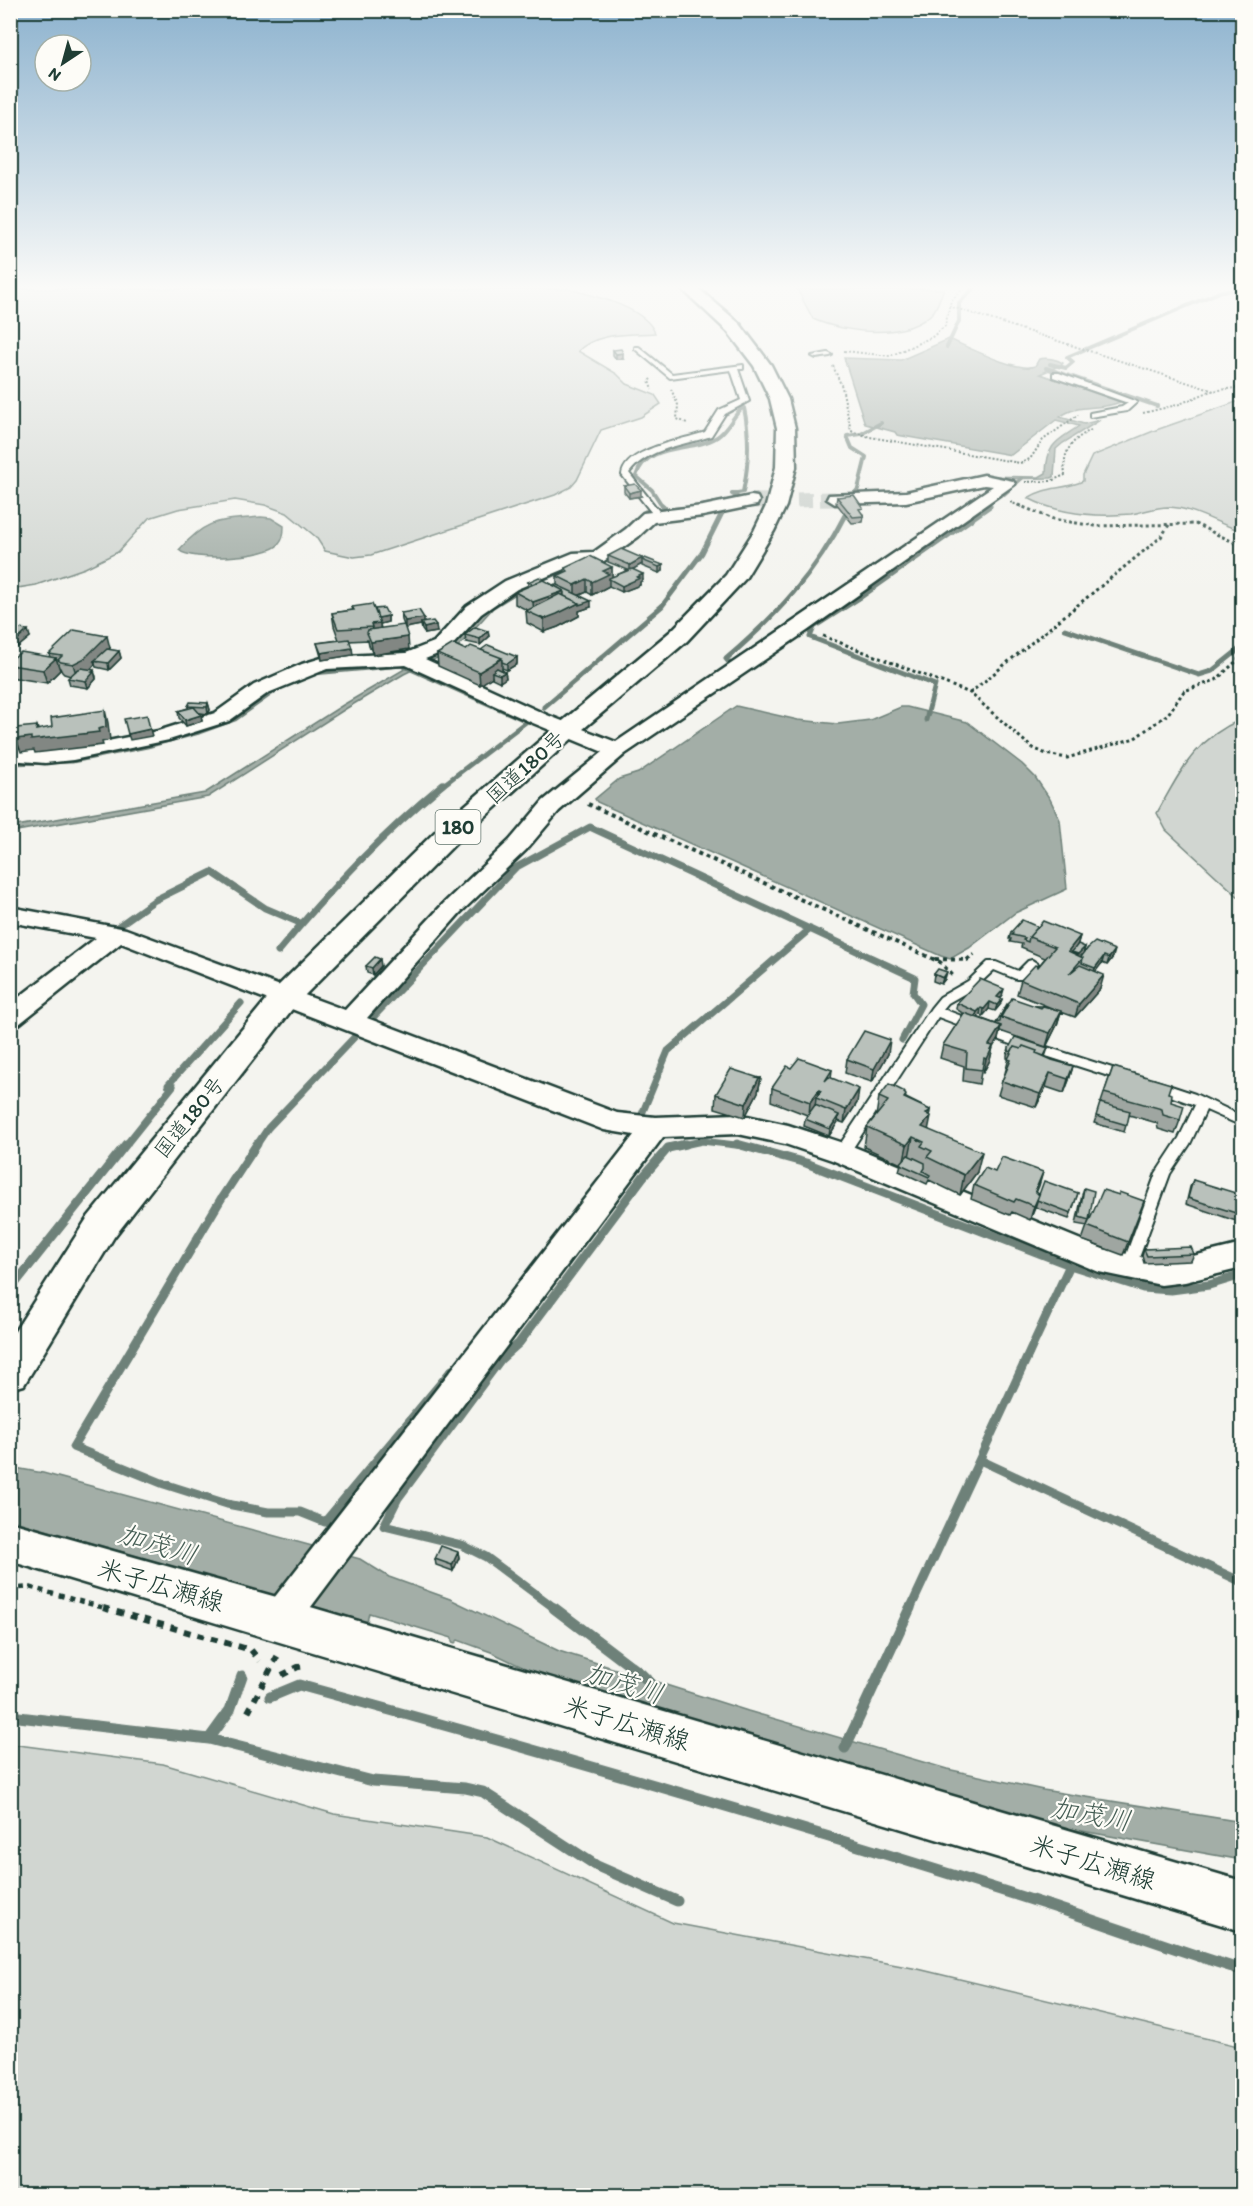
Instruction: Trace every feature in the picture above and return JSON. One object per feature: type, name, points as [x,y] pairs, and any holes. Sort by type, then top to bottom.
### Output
[{"type":"main road","name":"国道180号","points":[[10,1373],[101,1227],[286,996],[448,835],[567,730],[679,636],[734,579],[764,531],[776,506],[786,467],[786,428],[775,392]]},
{"type":"main road","name":"米子広瀬線","points":[[10,1541],[287,1621],[1242,1906]]},
{"type":"street","points":[[835,498],[906,497],[984,480],[1007,484]]},
{"type":"street","points":[[350,1021],[452,908],[518,845],[551,806],[618,750],[1007,484]]},
{"type":"street","points":[[10,754],[45,757],[73,754],[162,736],[222,717],[261,689],[325,663],[409,659],[441,646],[474,610],[511,585],[564,565],[579,556],[598,557],[632,533],[641,522],[656,512],[703,511],[751,501]]},
{"type":"street","points":[[409,659],[567,730],[618,750]]},
{"type":"street","points":[[10,914],[117,934],[286,996],[614,1123],[655,1127],[738,1124],[788,1135],[842,1153],[1039,1237],[1099,1260],[1161,1273],[1185,1270],[1242,1256]]},
{"type":"street","points":[[10,1018],[117,934]]},
{"type":"street","points":[[287,1621],[655,1127]]},
{"type":"lane","points":[[656,512],[646,497],[626,477],[628,468],[640,458],[660,448],[704,436],[711,431],[722,412],[745,401],[743,392]]},
{"type":"lane","points":[[1093,415],[1124,409],[1133,402],[1104,392]]},
{"type":"lane","points":[[842,1153],[944,1000],[965,988],[992,965],[1020,976],[1032,964]]},
{"type":"lane","points":[[935,1011],[1023,1044],[1190,1097],[1242,1121]]},
{"type":"lane","points":[[1129,1266],[1163,1173],[1185,1140],[1202,1104]]},
{"type":"path","points":[[672,392],[678,405],[676,419],[711,431]]},
{"type":"path","points":[[843,392],[851,431],[870,437],[1020,463],[1030,459],[1043,440],[1077,415],[1093,415],[1110,420]]},
{"type":"path","points":[[1007,484],[1052,481],[1062,478],[1065,475],[1063,459],[1065,449],[1080,435],[1110,420],[1178,405],[1212,392]]},
{"type":"path","points":[[990,495],[1053,519],[1075,524],[1107,527],[1195,524],[1218,532],[1242,546]]},
{"type":"path","points":[[970,693],[1161,537],[1169,524]]},
{"type":"path","points":[[800,627],[970,693],[1031,747],[1055,757],[1076,758],[1135,738],[1168,714],[1185,691],[1216,680],[1242,656]]},
{"type":"path","points":[[580,807],[590,804],[931,958],[939,962],[965,988]]},
{"type":"path","points":[[931,958],[967,960],[980,950]]},
{"type":"path","points":[[10,1589],[29,1587],[251,1650],[260,1661]]},
{"type":"path","points":[[248,1712],[287,1621]]},
{"type":"shaded area","points":[[11,392],[647,392],[655,395],[661,404],[641,417],[601,430],[577,480],[571,487],[555,495],[371,555],[354,557],[325,551],[316,537],[287,513],[265,505],[235,500],[178,509],[149,518],[118,552],[85,568],[36,585],[11,589]]},
{"type":"shaded area","points":[[1242,400],[1242,531],[1178,508],[1163,507],[1131,514],[1105,515],[1065,511],[1028,498],[1083,481],[1083,475],[1092,456],[1156,430]]},
{"type":"shaded area","points":[[1242,719],[1242,900],[1166,830],[1157,813],[1191,757],[1212,736]]},
{"type":"shaded area","points":[[18,1745],[163,1764],[334,1814],[487,1837],[673,1923],[918,1969],[1242,2047],[1242,2195],[11,2195],[10,1746]]},
{"type":"water","points":[[855,392],[1091,392],[1120,402],[1113,405],[1081,408],[1060,417],[1084,424],[1100,420],[1056,449],[1054,477],[1051,478],[990,479],[928,492],[828,497],[829,493],[897,493],[974,476],[1039,477],[1046,473],[1051,448],[1079,426],[1056,420],[1011,455],[897,435],[895,432],[865,424]]},
{"type":"water","points":[[756,494],[753,498],[717,506],[649,514],[581,565],[527,587],[493,608],[456,649],[404,674],[347,708],[208,797],[11,832],[11,827],[205,793],[343,705],[415,663],[509,590],[572,564],[609,542],[645,510],[694,506]]},
{"type":"water","points":[[271,518],[284,526],[279,544],[272,549],[229,557],[198,556],[179,550],[198,531],[207,526],[225,520]]},
{"type":"water","points":[[736,706],[798,720],[838,724],[870,720],[901,707],[967,722],[1022,764],[1035,777],[1050,799],[1060,820],[1067,889],[1015,913],[969,948],[950,959],[597,802],[595,799],[619,779],[638,773]]},
{"type":"water","name":"加茂川","points":[[10,1467],[43,1473],[360,1559],[389,1577],[450,1599],[559,1651],[748,1711],[947,1769],[1043,1790],[1242,1822],[1242,1860],[1044,1824],[552,1681],[491,1652],[458,1640],[455,1643],[452,1642],[452,1638],[369,1613],[367,1622],[11,1520]]},
{"type":"building","points":[[635,484],[641,490],[629,493],[624,486]]},
{"type":"building","points":[[854,495],[863,508],[859,509],[864,516],[853,517],[837,497]]},
{"type":"building","points":[[621,549],[642,558],[630,565],[608,556]]},
{"type":"building","points":[[590,556],[612,567],[603,571],[609,574],[592,582],[587,579],[575,585],[557,576],[568,571],[565,568]]},
{"type":"building","points":[[645,558],[663,565],[659,567],[642,560]]},
{"type":"building","points":[[632,569],[643,574],[637,577],[640,578],[622,586],[609,579],[609,578]]},
{"type":"building","points":[[539,577],[544,579],[532,584],[528,582]]},
{"type":"building","points":[[543,580],[564,591],[533,602],[515,592]]},
{"type":"building","points":[[553,585],[591,601],[579,605],[564,596],[564,591]]},
{"type":"building","points":[[560,594],[579,603],[544,619],[526,611]]},
{"type":"building","points":[[372,604],[380,623],[371,624],[372,627],[338,629],[332,613],[354,610],[352,607]]},
{"type":"building","points":[[384,608],[388,616],[378,618],[375,609]]},
{"type":"building","points":[[419,610],[424,618],[405,621],[401,613]]},
{"type":"building","points":[[433,621],[436,625],[424,628],[421,623]]},
{"type":"building","points":[[404,625],[408,637],[371,642],[367,633],[368,630]]},
{"type":"building","points":[[475,627],[488,631],[480,639],[465,635]]},
{"type":"building","points":[[10,628],[28,630],[16,641],[10,640]]},
{"type":"building","points":[[74,630],[107,636],[85,658],[73,664],[58,660],[62,656],[49,654]]},
{"type":"building","points":[[349,639],[352,648],[321,653],[317,643]]},
{"type":"building","points":[[453,644],[466,650],[471,646],[502,658],[479,672],[437,654]]},
{"type":"building","points":[[488,645],[517,657],[507,664],[502,662],[502,658],[481,650]]},
{"type":"building","points":[[107,649],[119,651],[108,663],[94,661]]},
{"type":"building","points":[[21,652],[56,658],[43,670],[10,665],[10,660]]},
{"type":"building","points":[[81,668],[94,670],[92,672],[94,672],[86,681],[68,678],[77,670]]},
{"type":"building","points":[[497,668],[505,672],[500,675],[492,672]]},
{"type":"building","points":[[190,702],[208,703],[207,707],[188,706]]},
{"type":"building","points":[[194,707],[201,715],[185,720],[178,711]]},
{"type":"building","points":[[105,710],[106,727],[98,729],[99,732],[31,740],[31,737],[16,739],[16,728],[37,726],[36,730],[52,727],[51,718]]},
{"type":"building","points":[[147,715],[150,729],[128,734],[124,719]]},
{"type":"building","points":[[1022,920],[1038,927],[1029,937],[1028,942],[1023,940],[1025,938],[1012,935],[1011,932]]},
{"type":"building","points":[[1043,921],[1080,936],[1068,951],[1083,958],[1069,974],[1080,965],[1104,975],[1079,1004],[1021,980],[1035,965],[1038,967],[1055,947],[1029,937]]},
{"type":"building","points":[[1095,942],[1115,950],[1109,958],[1104,956],[1095,968],[1082,963],[1083,958],[1081,957]]},
{"type":"building","points":[[1078,944],[1085,947],[1078,954],[1072,952]]},
{"type":"building","points":[[375,957],[380,959],[372,968],[366,966]]},
{"type":"building","points":[[938,969],[947,972],[943,978],[934,974]]},
{"type":"building","points":[[980,979],[1004,989],[997,997],[1002,999],[997,1005],[990,1002],[984,1009],[981,1008],[977,1012],[957,1003]]},
{"type":"building","points":[[1012,998],[1041,1008],[1043,1006],[1061,1011],[1050,1033],[1001,1017]]},
{"type":"building","points":[[1007,1004],[1000,1022],[996,1023]]},
{"type":"building","points":[[964,1013],[1001,1026],[989,1045],[993,1046],[987,1059],[984,1058],[982,1070],[966,1068],[967,1052],[943,1045]]},
{"type":"building","points":[[864,1031],[890,1040],[874,1069],[847,1059]]},
{"type":"building","points":[[1015,1037],[1048,1048],[1044,1056],[1023,1046],[1021,1049],[1014,1047],[1011,1052],[1009,1048]]},
{"type":"building","points":[[1023,1046],[1052,1060],[1073,1066],[1068,1079],[1050,1073],[1040,1094],[1002,1081],[1014,1047],[1021,1049]]},
{"type":"building","points":[[799,1058],[832,1070],[825,1081],[829,1077],[859,1089],[846,1110],[816,1098],[821,1091],[819,1090],[810,1102],[772,1088],[787,1066],[791,1068]]},
{"type":"building","points":[[1113,1067],[1171,1084],[1168,1093],[1172,1094],[1171,1102],[1184,1106],[1180,1120],[1163,1115],[1162,1109],[1104,1093]]},
{"type":"building","points":[[731,1069],[759,1078],[746,1104],[716,1094]]},
{"type":"building","points":[[889,1084],[905,1092],[904,1098],[930,1110],[926,1114],[931,1116],[922,1127],[982,1152],[964,1175],[927,1157],[932,1151],[921,1146],[924,1142],[913,1137],[907,1145],[867,1127],[888,1101],[879,1097]]},
{"type":"building","points":[[1100,1103],[1130,1111],[1127,1125],[1096,1116]]},
{"type":"building","points":[[815,1105],[839,1115],[830,1129],[805,1119]]},
{"type":"building","points":[[908,1155],[925,1163],[923,1171],[930,1175],[929,1177],[900,1164]]},
{"type":"building","points":[[1002,1157],[1043,1172],[1035,1191],[1039,1195],[1034,1206],[1016,1199],[1014,1202],[974,1185],[985,1168],[995,1172]]},
{"type":"building","points":[[1193,1180],[1242,1195],[1240,1206],[1242,1200],[1242,1218],[1238,1217],[1239,1214],[1188,1198]]},
{"type":"building","points":[[1044,1181],[1078,1193],[1071,1213],[1037,1200]]},
{"type":"building","points":[[1084,1188],[1094,1191],[1089,1220],[1079,1217]]},
{"type":"building","points":[[1103,1190],[1119,1195],[1119,1192],[1144,1201],[1128,1242],[1087,1226]]},
{"type":"building","points":[[1191,1247],[1194,1254],[1147,1256],[1144,1249]]},
{"type":"building","points":[[441,1546],[458,1552],[452,1565],[435,1559]]},
{"type":"waterway","points":[[1116,392],[1157,406]]},
{"type":"waterway","points":[[663,507],[652,490],[636,476],[642,465],[650,457],[660,452],[707,442],[717,437],[742,408]]},
{"type":"waterway","points":[[741,499],[732,494],[743,492],[747,471],[748,440],[744,408]]},
{"type":"waterway","points":[[853,495],[858,489],[866,457],[852,448],[847,436],[861,434],[881,423]]},
{"type":"waterway","points":[[1004,494],[1022,478]]},
{"type":"waterway","points":[[544,707],[662,606],[702,553],[727,503]]},
{"type":"waterway","points":[[662,505],[667,510]]},
{"type":"waterway","points":[[926,720],[935,685],[810,637],[814,627],[861,597],[990,506]]},
{"type":"waterway","points":[[731,665],[726,659],[778,610],[808,575],[845,515]]},
{"type":"waterway","points":[[1065,629],[1199,675],[1212,671],[1242,647]]},
{"type":"waterway","points":[[313,673],[402,665],[527,721],[442,786]]},
{"type":"waterway","points":[[10,763],[72,761],[147,746],[199,732],[235,719],[280,687]]},
{"type":"waterway","points":[[278,952],[356,864],[443,784]]},
{"type":"waterway","points":[[256,1146],[268,1128],[515,868],[590,827],[810,929]]},
{"type":"waterway","points":[[117,927],[155,900],[212,872],[265,908],[300,923]]},
{"type":"waterway","points":[[642,1114],[668,1051],[810,929]]},
{"type":"waterway","points":[[810,929],[915,978],[913,993],[921,1004],[902,1040]]},
{"type":"waterway","points":[[125,1146],[173,1086],[168,1085],[241,1003]]},
{"type":"waterway","points":[[679,1146],[702,1141],[744,1146]]},
{"type":"waterway","points":[[10,1290],[126,1144]]},
{"type":"waterway","points":[[257,1144],[221,1199],[73,1447],[164,1484],[227,1504],[268,1512],[300,1512],[325,1522],[452,1370]]},
{"type":"waterway","points":[[556,1609],[486,1557],[462,1545],[384,1526],[398,1498],[500,1360],[519,1343],[643,1177],[668,1148],[686,1144]]},
{"type":"waterway","points":[[737,1144],[806,1163],[1070,1265]]},
{"type":"waterway","points":[[910,1609],[1070,1265]]},
{"type":"waterway","points":[[1070,1265],[1143,1288],[1171,1290],[1209,1285],[1242,1275]]},
{"type":"waterway","points":[[980,1460],[1242,1582]]},
{"type":"waterway","name":"加茂川","points":[[554,1608],[641,1674],[652,1685]]},
{"type":"waterway","points":[[845,1748],[910,1608]]},
{"type":"waterway","points":[[209,1739],[230,1710],[242,1676]]},
{"type":"waterway","points":[[270,1697],[299,1685],[489,1738],[866,1848],[1054,1907],[1242,1970]]},
{"type":"waterway","points":[[10,1716],[209,1739]]},
{"type":"waterway","points":[[209,1739],[373,1781],[465,1788],[483,1792],[597,1866],[677,1901]]},
{"type":"tunnel","points":[[751,501],[835,499]]}]
